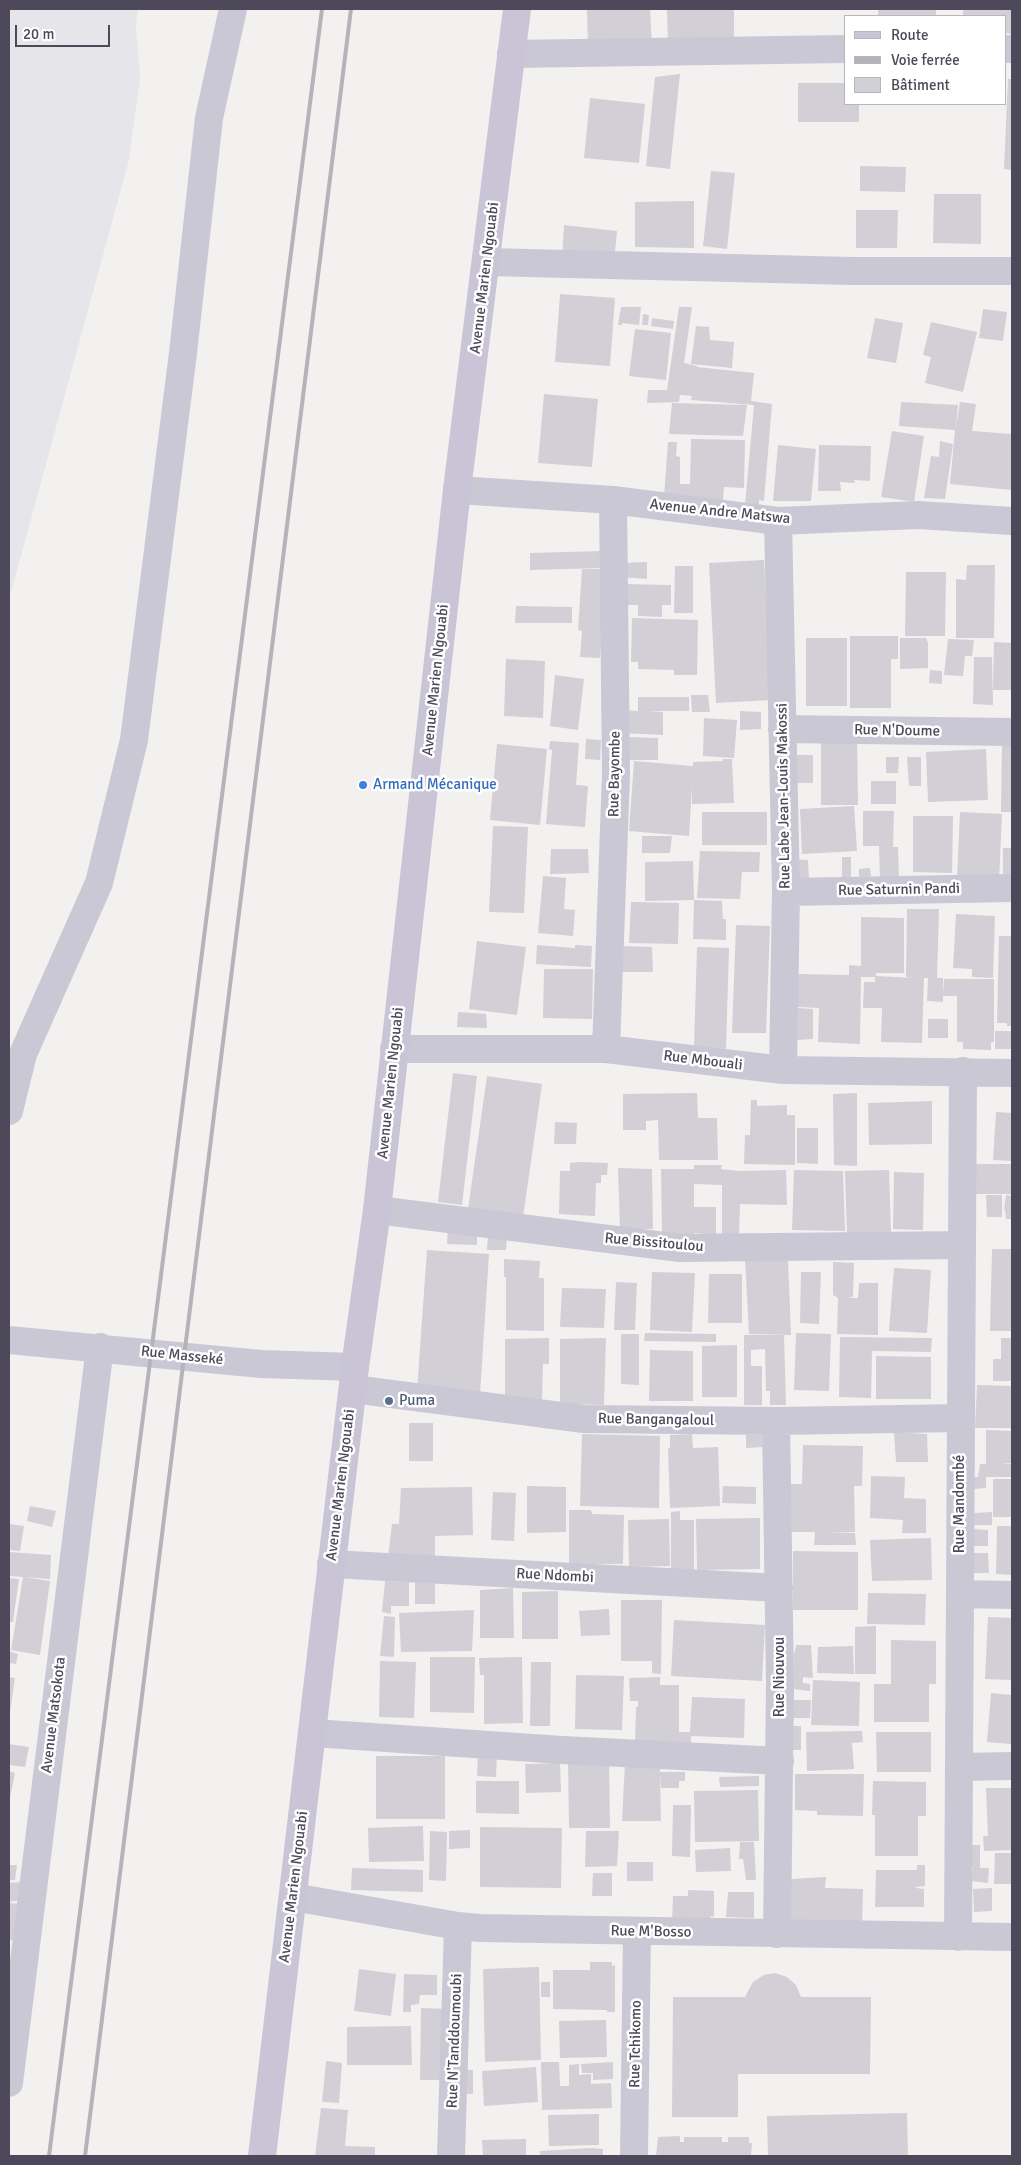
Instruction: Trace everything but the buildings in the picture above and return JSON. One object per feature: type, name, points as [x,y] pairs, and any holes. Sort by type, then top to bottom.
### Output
[{"type":"street","points":[[9,1111],[23,1054],[99,883],[134,740],[182,362],[209,118],[233,9]]},
{"type":"street","name":"Avenue Marien Ngouabi","points":[[262,2156],[313,1733],[331,1564],[377,1210],[458,490],[517,9]]},
{"type":"street","points":[[512,54],[844,49]]},
{"type":"street","points":[[487,262],[853,271],[1012,271]]},
{"type":"street","name":"Avenue Andre Matswa","points":[[458,490],[614,500],[778,521],[918,515],[1012,521]]},
{"type":"street","name":"Rue Bayombe","points":[[606,1049],[616,774],[614,500]]},
{"type":"street","name":"Rue Labe Jean-Louis Makossi","points":[[778,521],[786,892],[783,1070]]},
{"type":"street","name":"Rue N'Doume","points":[[782,729],[1012,732]]},
{"type":"street","name":"Rue Saturnin Pandi","points":[[786,892],[1012,888]]},
{"type":"street","name":"Rue Mbouali","points":[[394,1049],[606,1049],[783,1070],[1012,1073]]},
{"type":"street","name":"Rue Mandombé","points":[[958,1937],[963,1071]]},
{"type":"street","name":"Rue Bissitoulou","points":[[377,1210],[680,1248],[962,1245]]},
{"type":"street","name":"Rue Masseké","points":[[9,1340],[100,1347],[252,1363],[354,1378]]},
{"type":"street","name":"Avenue Matsokota","points":[[9,2083],[100,1347]]},
{"type":"street","name":"Rue Bangangaloul","points":[[354,1378],[584,1419],[776,1421],[961,1418]]},
{"type":"street","name":"Rue Niouvou","points":[[776,1421],[780,1761],[777,1934]]},
{"type":"street","name":"Rue Ndombi","points":[[331,1564],[779,1588]]},
{"type":"street","points":[[960,1594],[1012,1595]]},
{"type":"street","points":[[313,1733],[562,1750],[780,1761]]},
{"type":"street","points":[[959,1767],[1012,1766]]},
{"type":"street","name":"Rue M'Bosso","points":[[293,1897],[458,1926],[637,1932],[1012,1937]]},
{"type":"street","name":"Rue N'Tanddoumoubi","points":[[452,2156],[458,1926]]},
{"type":"street","name":"Rue Tchikomo","points":[[634,2156],[637,1932]]},
{"type":"shaded area","points":[[9,9],[138,9],[136,26],[140,79],[129,160],[9,600]]},
{"type":"railway","points":[[49,2156],[322,9]]},
{"type":"railway","points":[[85,2156],[351,9]]},
{"type":"place","name":"Armand Mécanique","points":[[363,785]]},
{"type":"place","name":"Puma","points":[[389,1401]]}]
